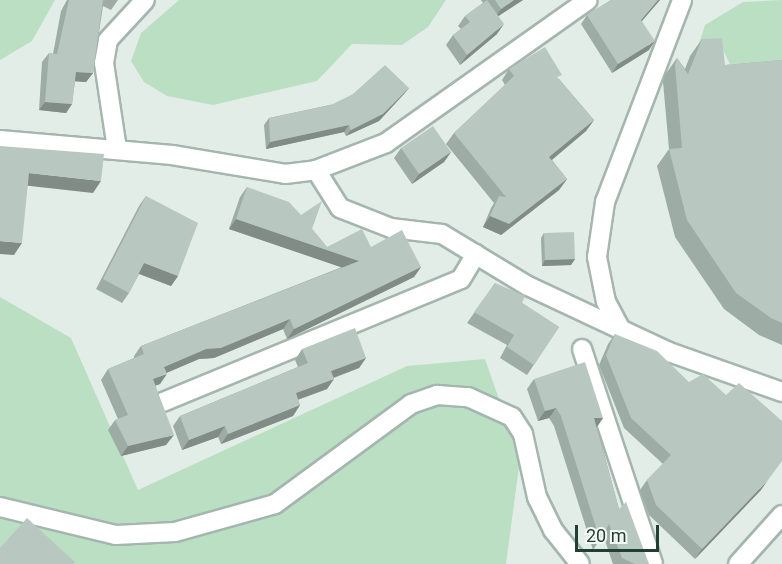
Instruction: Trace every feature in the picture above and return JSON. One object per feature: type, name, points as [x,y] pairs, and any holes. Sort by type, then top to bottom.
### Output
[{"type":"street","points":[[117,149],[104,63],[108,40],[145,0]]},
{"type":"street","points":[[0,140],[117,149],[285,174],[316,170],[386,143],[588,0]]},
{"type":"street","points":[[620,328],[606,302],[597,257],[605,202],[682,0]]},
{"type":"street","points":[[316,170],[340,208],[391,228],[442,234],[528,286],[669,352],[782,393]]},
{"type":"street","points":[[163,402],[461,279],[476,254]]},
{"type":"street","points":[[582,349],[653,564]]},
{"type":"street","points":[[0,507],[116,535],[175,532],[275,504],[411,404],[437,395],[468,397],[512,417],[523,434],[537,497],[553,531],[580,564]]},
{"type":"street","points":[[738,564],[782,515]]},
{"type":"green space","points":[[0,0],[55,0],[32,41],[0,60]]},
{"type":"green space","points":[[179,0],[446,0],[428,27],[402,45],[352,44],[317,81],[213,105],[167,96],[144,82],[131,61],[141,33]]},
{"type":"green space","points":[[782,0],[782,63],[730,64],[721,46],[699,44],[705,25],[743,2]]},
{"type":"green space","points":[[0,297],[71,338],[138,490],[407,366],[485,359],[520,459],[506,564],[0,564]]},
{"type":"building","points":[[69,0],[103,0],[93,73],[76,72],[72,104],[45,102],[49,53],[57,54]]},
{"type":"building","points":[[487,0],[504,24],[467,55],[453,35],[470,22],[465,16]]},
{"type":"building","points":[[495,0],[514,0],[501,9]]},
{"type":"building","points":[[611,0],[658,0],[641,20],[655,41],[618,64],[587,15]]},
{"type":"building","points":[[722,38],[725,65],[782,60],[782,323],[771,318],[736,293],[687,220],[669,149],[682,148],[675,65],[677,58],[688,74],[702,39]]},
{"type":"building","points":[[545,47],[562,75],[557,77],[594,120],[549,157],[567,179],[509,224],[490,216],[499,196],[506,197],[454,133],[514,76],[509,69]]},
{"type":"building","points":[[385,65],[409,88],[383,114],[351,130],[349,125],[270,142],[269,118],[331,105],[353,94]]},
{"type":"building","points":[[433,126],[451,152],[419,174],[401,148]]},
{"type":"building","points":[[0,146],[104,154],[101,181],[29,173],[22,243],[0,241]]},
{"type":"building","points":[[247,187],[289,202],[301,215],[322,201],[312,229],[327,247],[362,229],[371,247],[402,230],[421,267],[294,329],[290,319],[221,348],[206,349],[164,367],[167,374],[153,379],[174,435],[128,446],[115,420],[128,415],[108,369],[144,354],[141,346],[359,261],[236,219]]},
{"type":"building","points":[[146,196],[198,223],[178,276],[144,263],[129,293],[103,279]]},
{"type":"building","points":[[574,232],[575,259],[545,260],[544,233]]},
{"type":"building","points":[[495,283],[525,296],[522,303],[559,327],[534,365],[507,347],[514,335],[474,312]]},
{"type":"building","points":[[355,328],[366,358],[331,371],[334,379],[296,393],[300,405],[228,434],[225,426],[189,440],[180,416],[308,363],[302,349]]},
{"type":"building","points":[[615,334],[657,351],[689,382],[703,374],[726,395],[739,383],[782,421],[782,461],[768,480],[702,549],[656,505],[647,480],[671,455],[631,418],[606,355]]},
{"type":"building","points":[[585,362],[603,418],[594,418],[619,509],[626,502],[649,564],[635,564],[622,558],[609,524],[600,540],[561,416],[556,408],[545,411],[534,379]]},
{"type":"building","points":[[27,518],[75,562],[73,564],[0,564],[0,548]]}]
